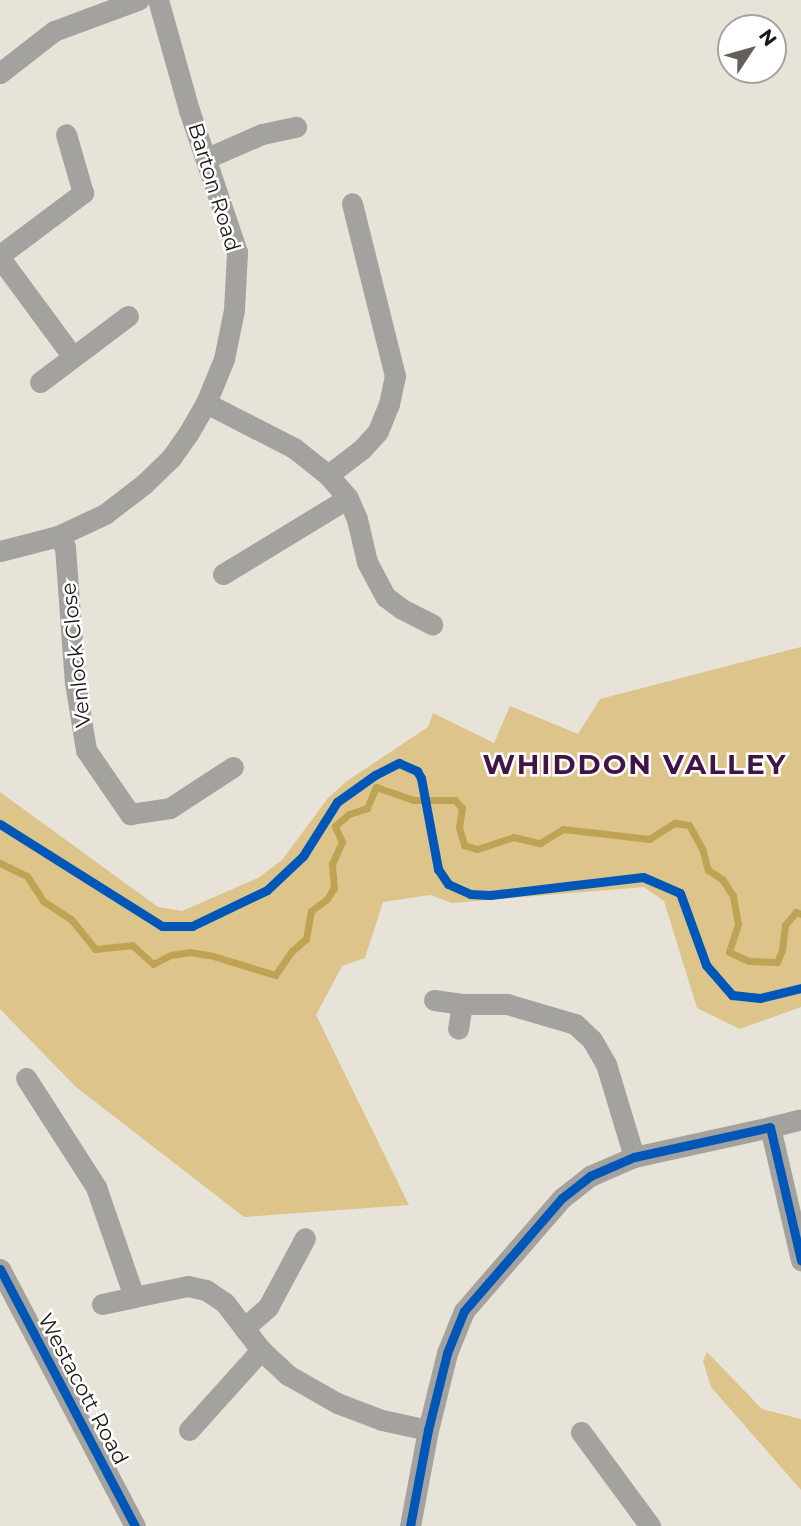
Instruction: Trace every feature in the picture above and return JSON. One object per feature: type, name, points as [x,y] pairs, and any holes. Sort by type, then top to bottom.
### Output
[{"type":"street","points":[[0,73],[54,31],[138,0]]},
{"type":"street","name":"Barton Road","points":[[0,551],[58,536],[105,514],[144,484],[171,458],[206,403],[225,359],[234,310],[237,252],[189,110],[158,0]]},
{"type":"street","points":[[207,158],[262,134],[296,127]]},
{"type":"street","points":[[66,134],[83,193],[0,256],[73,357]]},
{"type":"street","points":[[328,475],[362,449],[378,431],[389,404],[395,376],[352,203]]},
{"type":"street","points":[[40,382],[128,316]]},
{"type":"street","points":[[206,403],[294,448],[328,475],[348,498],[376,582],[386,597],[402,609],[432,624]]},
{"type":"street","points":[[223,574],[348,498]]},
{"type":"street","name":"Venlock Close","points":[[58,536],[65,547],[75,682],[86,750],[130,814],[170,808],[233,767]]},
{"type":"street","points":[[433,1000],[462,1004],[507,1004],[575,1024],[592,1041],[606,1064],[634,1157]]},
{"type":"street","points":[[458,1029],[462,1004]]},
{"type":"street","points":[[26,1078],[96,1187],[134,1297]]},
{"type":"street","points":[[411,1526],[428,1430],[447,1353],[464,1311],[562,1198],[590,1176],[634,1157],[799,1120]]},
{"type":"street","points":[[770,1127],[801,1260]]},
{"type":"street","points":[[244,1328],[268,1307],[305,1238]]},
{"type":"street","name":"Westacott Road","points":[[0,1269],[135,1526]]},
{"type":"street","points":[[102,1304],[188,1286],[206,1290],[225,1303],[261,1350],[288,1375],[337,1403],[382,1420],[428,1430]]},
{"type":"street","points":[[189,1430],[261,1350]]},
{"type":"street","points":[[581,1432],[650,1526]]},
{"type":"shaded area","points":[[801,647],[801,1007],[740,1029],[697,1008],[664,901],[644,887],[452,903],[430,895],[383,902],[365,958],[342,966],[316,1015],[409,1205],[244,1217],[76,1087],[0,1009],[0,792],[158,907],[182,911],[258,878],[282,860],[328,798],[347,781],[428,727],[433,713],[494,743],[510,706],[578,734],[600,699]]},
{"type":"shaded area","points":[[707,1352],[762,1409],[801,1419],[801,1490],[711,1387],[703,1361]]},
{"type":"waterway","points":[[0,863],[27,876],[43,901],[71,919],[95,949],[132,945],[153,964],[171,955],[189,952],[213,956],[275,975],[292,951],[306,939],[311,911],[327,899],[334,888],[332,864],[342,842],[335,826],[349,814],[367,808],[376,787],[413,800],[455,800],[462,808],[459,827],[464,845],[477,849],[513,837],[540,843],[563,829],[649,839],[675,823],[689,825],[702,848],[708,870],[722,879],[733,896],[738,924],[729,952],[749,961],[777,962],[782,950],[785,925],[796,912],[801,914]]},
{"type":"cycle path","points":[[0,824],[162,926],[192,926],[267,890],[303,856],[337,802],[375,775],[399,763],[417,771],[421,778],[438,869],[448,884],[470,894],[490,895],[643,877],[680,893],[706,965],[732,995],[760,998],[801,988]]},
{"type":"cycle path","points":[[410,1526],[428,1430],[447,1353],[464,1311],[562,1198],[590,1176],[634,1157],[770,1127],[801,1260]]},
{"type":"cycle path","points":[[0,1269],[135,1526]]},
{"type":"district","name":"WHIDDON VALLEY","points":[[635,764]]}]
